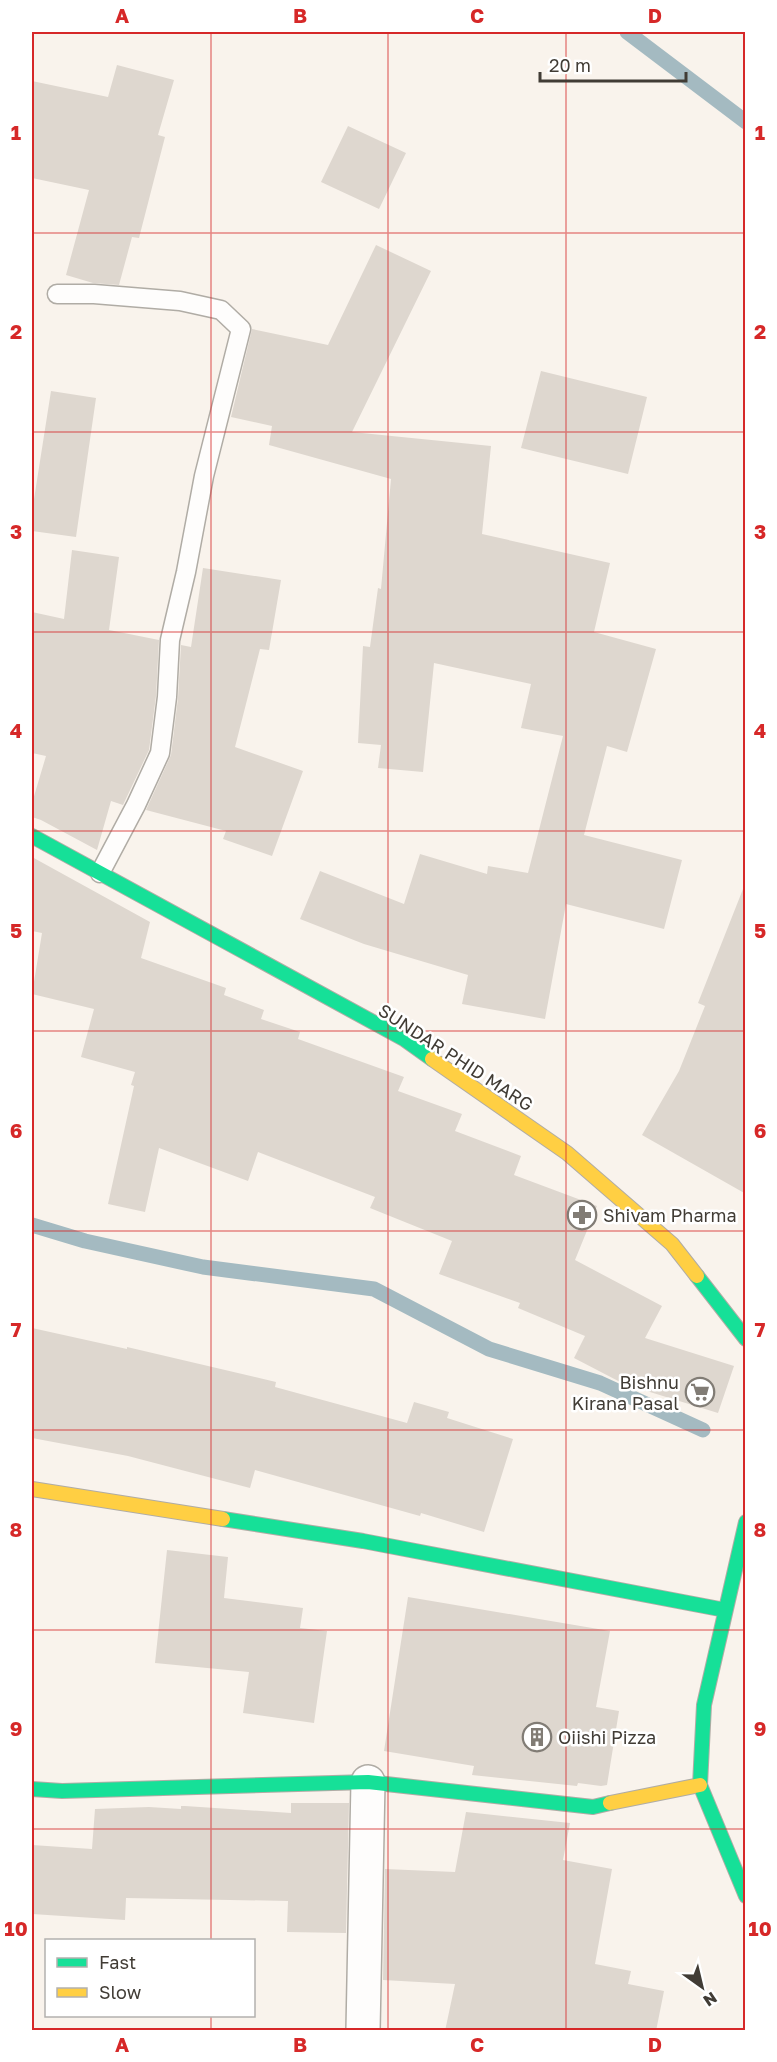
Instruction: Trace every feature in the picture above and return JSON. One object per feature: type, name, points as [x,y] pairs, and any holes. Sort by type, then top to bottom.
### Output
[{"type":"street","name":"SUNDAR PHID MARG","points":[[32,836],[404,1039],[567,1153],[672,1244],[746,1339]]},
{"type":"street","points":[[32,1489],[363,1541],[725,1610]]},
{"type":"street","points":[[746,1522],[704,1705],[700,1785],[746,1896]]},
{"type":"street","points":[[32,1789],[62,1791],[369,1782],[592,1807],[700,1785]]},
{"type":"street","points":[[363,2031],[369,1782]]},
{"type":"lane","points":[[57,294],[94,294],[180,301],[221,310],[241,329],[204,476],[186,572],[170,640],[167,697],[160,753],[100,873]]},
{"type":"building","points":[[117,65],[174,80],[158,135],[165,137],[139,238],[132,237],[119,285],[93,283],[66,275],[89,190],[32,178],[32,81],[108,97]]},
{"type":"building","points":[[348,126],[406,153],[379,209],[321,182]]},
{"type":"building","points":[[376,245],[431,271],[352,432],[491,446],[482,534],[610,563],[594,632],[656,649],[627,752],[607,746],[584,835],[682,860],[664,929],[566,904],[545,1019],[462,1004],[468,975],[364,944],[300,919],[320,871],[404,904],[420,854],[487,874],[488,866],[528,873],[563,736],[521,728],[531,684],[434,663],[423,772],[378,768],[381,745],[358,743],[363,646],[370,647],[378,588],[381,589],[391,479],[269,445],[272,426],[231,417],[252,329],[328,345]]},
{"type":"building","points":[[541,371],[647,397],[628,474],[521,448]]},
{"type":"building","points":[[51,391],[96,398],[76,537],[32,531],[32,512]]},
{"type":"building","points":[[72,550],[119,557],[109,630],[159,640],[156,696],[149,750],[123,805],[111,801],[97,850],[32,817],[32,803],[46,756],[32,753],[32,612],[64,619]]},
{"type":"building","points":[[203,568],[281,580],[269,650],[260,649],[235,747],[303,771],[272,856],[223,839],[226,831],[146,810],[171,755],[178,698],[181,645],[191,647]]},
{"type":"building","points":[[32,857],[150,922],[141,958],[226,988],[224,995],[264,1010],[261,1019],[300,1032],[298,1039],[404,1077],[398,1091],[462,1114],[455,1131],[521,1156],[514,1175],[597,1206],[575,1260],[662,1306],[645,1338],[734,1366],[718,1413],[624,1384],[574,1358],[585,1336],[518,1308],[520,1303],[439,1274],[452,1241],[370,1208],[375,1197],[258,1152],[248,1181],[159,1148],[145,1212],[108,1204],[134,1086],[131,1085],[135,1072],[81,1057],[94,1009],[32,994],[42,933],[32,931]]},
{"type":"building","points":[[743,889],[746,889],[746,1194],[642,1135],[679,1071],[705,1006],[698,1003]]},
{"type":"building","points":[[32,1328],[127,1349],[127,1347],[276,1382],[275,1387],[407,1423],[414,1402],[449,1412],[447,1418],[513,1439],[484,1532],[421,1513],[420,1516],[255,1470],[250,1488],[128,1456],[32,1438]]},
{"type":"building","points":[[167,1550],[228,1557],[224,1598],[303,1608],[300,1628],[327,1631],[314,1723],[243,1713],[249,1672],[155,1663]]},
{"type":"building","points":[[408,1597],[610,1631],[596,1707],[619,1711],[607,1785],[578,1783],[577,1786],[472,1775],[474,1766],[384,1751]]},
{"type":"building","points":[[291,1803],[349,1803],[346,1933],[287,1932],[288,1901],[126,1898],[125,1920],[32,1914],[32,1845],[92,1849],[95,1809],[149,1807],[181,1809],[181,1806],[185,1806],[291,1813]]},
{"type":"building","points":[[466,1812],[570,1823],[563,1860],[612,1869],[595,1964],[631,1971],[628,1984],[664,1991],[656,2031],[445,2031],[455,1984],[383,1980],[385,1869],[455,1872]]},
{"type":"waterway","points":[[627,32],[746,122]]},
{"type":"waterway","points":[[32,1225],[85,1241],[203,1267],[374,1289],[489,1349],[600,1383],[703,1430]]},
{"type":"traffic: fast","points":[[32,836],[404,1039],[432,1059]]},
{"type":"traffic: fast","points":[[697,1276],[746,1339]]},
{"type":"traffic: fast","points":[[223,1519],[363,1541],[725,1610]]},
{"type":"traffic: fast","points":[[746,1522],[704,1705],[700,1785],[746,1896]]},
{"type":"traffic: fast","points":[[32,1789],[62,1791],[368,1782],[593,1807],[610,1803]]},
{"type":"traffic: slow","points":[[432,1059],[567,1153],[672,1244],[697,1276]]},
{"type":"traffic: slow","points":[[32,1489],[223,1519]]},
{"type":"traffic: slow","points":[[610,1803],[700,1785]]},
{"type":"place","name":"Shivam Pharma","points":[[582,1215]]},
{"type":"place","name":"Bishnu Kirana Pasal","points":[[700,1392]]},
{"type":"place","name":"Oiishi Pizza","points":[[537,1737]]}]
